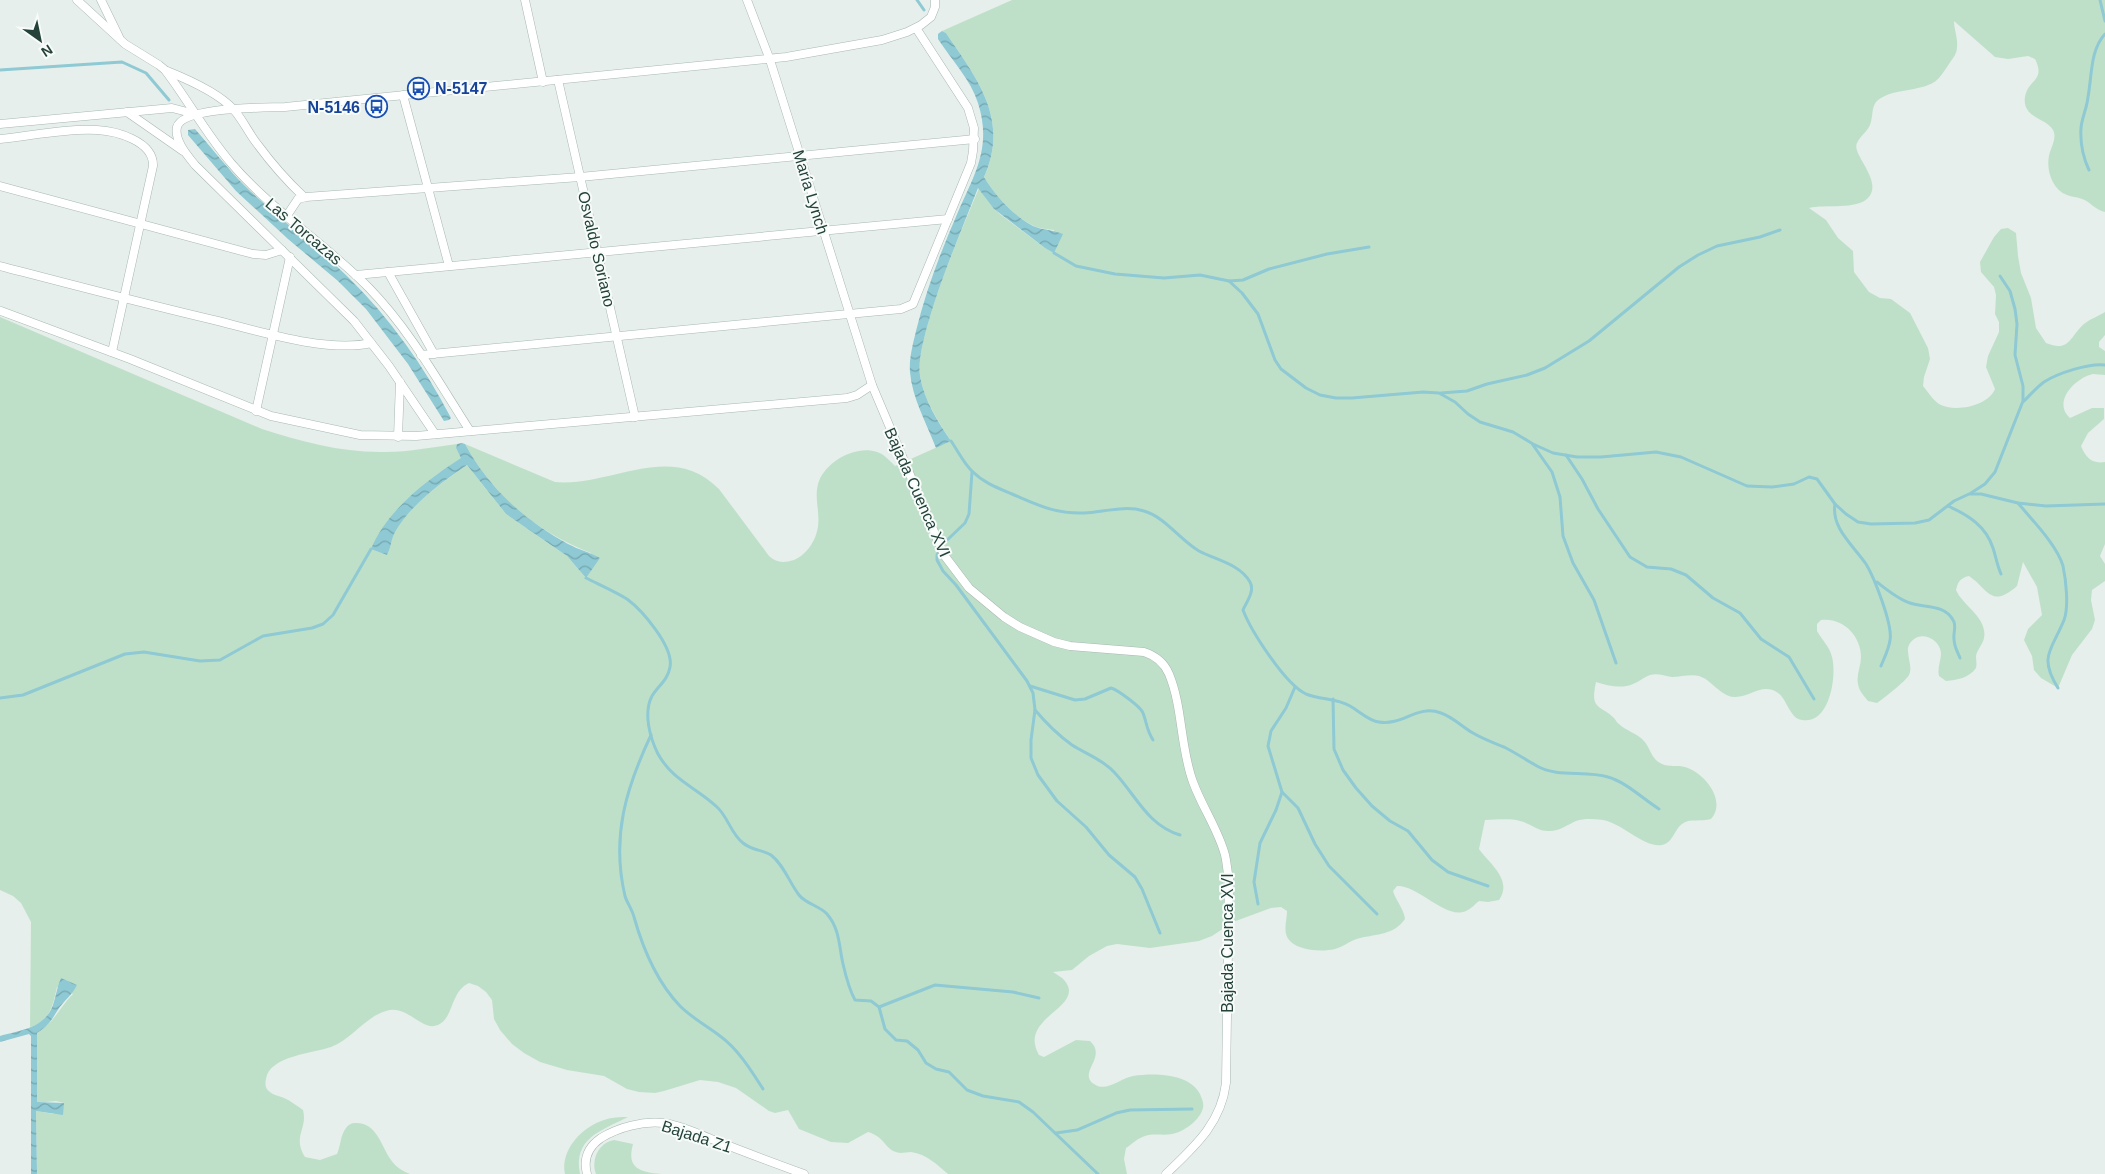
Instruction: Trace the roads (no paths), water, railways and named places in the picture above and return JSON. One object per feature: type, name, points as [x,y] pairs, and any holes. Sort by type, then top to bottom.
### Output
[{"type":"street","name":"Las Torcazas","points":[[78,0],[125,44],[165,70],[231,163],[286,217],[356,275],[384,305],[421,355],[470,432]]},
{"type":"street","name":"Las Torcazas","points":[[101,0],[115,30],[125,44]]},
{"type":"street","points":[[525,0],[543,82]]},
{"type":"street","name":"María Lynch","points":[[747,0],[770,60],[872,385]]},
{"type":"street","points":[[435,434],[372,343],[334,300],[206,176],[186,153],[179,140],[177,128],[185,118],[195,114],[234,110],[770,60],[882,40],[916,28],[931,17],[935,7],[935,0]]},
{"type":"street","points":[[421,355],[901,309],[913,304],[971,163],[974,139],[972,117],[968,108],[916,28]]},
{"type":"street","points":[[165,70],[185,78],[226,102],[234,110],[257,144],[281,174],[304,198]]},
{"type":"street","name":"Osvaldo Soriano","points":[[558,80],[635,417]]},
{"type":"street","points":[[403,95],[449,266]]},
{"type":"street","points":[[0,124],[172,108],[195,114]]},
{"type":"street","points":[[128,112],[186,153]]},
{"type":"street","points":[[0,139],[96,130],[119,134],[137,142],[148,151],[154,160],[112,352]]},
{"type":"street","points":[[286,217],[298,200],[304,198],[580,177],[974,139]]},
{"type":"street","points":[[0,186],[253,254],[266,255],[282,250]]},
{"type":"street","points":[[356,275],[948,219]]},
{"type":"street","points":[[256,411],[290,257]]},
{"type":"street","points":[[0,266],[272,334],[344,347],[372,343]]},
{"type":"street","points":[[388,272],[434,354]]},
{"type":"street","points":[[1,311],[112,352],[256,411],[285,420],[339,432],[398,437],[470,432],[847,398],[857,395],[872,385]]},
{"type":"street","points":[[398,437],[400,382]]},
{"type":"street","name":"Bajada Cuenca XVI","points":[[872,385],[944,556],[969,588],[1012,622],[1054,642],[1070,646],[1144,652],[1154,656],[1168,672],[1173,685],[1187,762],[1193,782],[1226,856],[1228,878],[1226,1083],[1224,1098],[1211,1127],[1201,1140],[1166,1174]]},
{"type":"street","name":"Bajada Z1","points":[[587,1174],[585,1166],[586,1156],[596,1141],[618,1130],[652,1123],[676,1126],[804,1174]]},
{"type":"water","points":[[942,31],[946,33],[979,83],[992,118],[991,156],[984,177],[994,192],[1019,217],[1033,226],[1063,234],[1054,253],[994,209],[978,188],[938,292],[921,352],[920,376],[925,394],[951,441],[936,448],[920,411],[911,382],[911,356],[924,301],[934,271],[980,159],[983,133],[982,119],[975,94],[938,39],[938,34]]},
{"type":"water","points":[[195,129],[245,186],[348,277],[378,309],[418,361],[451,418],[449,420],[444,421],[408,364],[366,309],[338,281],[288,239],[236,191],[188,135],[188,130]]},
{"type":"water","points":[[457,444],[465,444],[485,475],[497,489],[522,513],[552,535],[600,558],[586,578],[567,556],[506,514],[467,465],[437,487],[401,522],[395,532],[387,555],[371,549],[387,521],[409,497],[461,458],[456,448]]},
{"type":"water","points":[[61,978],[77,985],[45,1028],[37,1033],[37,1102],[64,1103],[63,1115],[36,1111],[37,1174],[31,1174],[31,1036],[29,1034],[0,1042],[0,1036],[24,1030],[44,1019],[53,1005]]},
{"type":"waterway","points":[[917,0],[924,10]]},
{"type":"waterway","points":[[2100,0],[2105,21]]},
{"type":"waterway","points":[[2089,170],[2082,150],[2081,128],[2094,55],[2100,40],[2105,34]]},
{"type":"waterway","points":[[0,70],[122,62],[146,73],[169,100]]},
{"type":"waterway","points":[[1441,393],[1467,391],[1487,384],[1527,375],[1545,368],[1589,341],[1679,267],[1698,255],[1717,246],[1760,237],[1780,230]]},
{"type":"waterway","points":[[1054,253],[1076,266],[1115,274],[1164,278],[1200,275],[1229,281],[1243,280],[1269,269],[1327,254],[1369,247]]},
{"type":"waterway","points":[[1971,493],[1985,484],[1995,472],[2023,401],[2023,386],[2015,355],[2017,324],[2015,309],[2010,291],[2000,276]]},
{"type":"waterway","points":[[1229,281],[1242,293],[1258,314],[1275,360],[1281,369],[1306,388],[1320,395],[1352,398],[1423,392],[1439,393],[1455,402],[1480,422],[1513,432],[1553,453],[1577,457],[1601,457],[1656,452],[1681,457],[1747,486],[1772,487],[1794,484],[1809,477],[1817,479],[1835,504],[1846,514],[1858,522],[1871,524],[1915,523],[1929,520],[1954,501],[1969,494],[1981,494],[2018,503],[2046,506],[2105,504]]},
{"type":"waterway","points":[[2024,401],[2041,384],[2057,375],[2082,367],[2105,365]]},
{"type":"waterway","points":[[951,441],[970,469],[977,476],[996,487],[1039,505],[1064,512],[1084,513],[1122,509],[1144,511],[1166,523],[1199,551],[1240,571],[1246,576],[1252,589],[1243,610],[1247,619],[1279,669],[1288,680],[1306,694],[1345,703],[1368,718],[1379,722],[1395,721],[1425,711],[1441,713],[1450,717],[1469,731],[1504,747],[1545,770],[1599,775],[1615,779],[1659,809]]},
{"type":"waterway","points":[[1533,445],[1552,472],[1560,497],[1563,536],[1573,563],[1594,600],[1616,663]]},
{"type":"waterway","points":[[1566,455],[1582,479],[1598,509],[1630,557],[1647,567],[1671,569],[1686,575],[1713,598],[1740,613],[1761,639],[1789,657],[1814,699]]},
{"type":"waterway","points":[[972,472],[969,514],[965,523],[944,543],[937,555],[937,560],[943,571],[956,585],[1027,681],[1033,693],[1035,710],[1031,758],[1038,775],[1057,801],[1086,827],[1109,855],[1135,877],[1142,889],[1160,933]]},
{"type":"waterway","points":[[2018,503],[2050,541],[2063,566],[2066,615],[2049,653],[2048,660],[2052,677],[2058,688]]},
{"type":"waterway","points":[[1835,504],[1836,521],[1844,536],[1866,564],[1874,579],[1886,613],[1890,640],[1881,666]]},
{"type":"waterway","points":[[1948,506],[1969,517],[1986,533],[2001,574]]},
{"type":"waterway","points":[[0,698],[23,695],[125,654],[144,652],[200,661],[220,660],[263,636],[312,628],[323,624],[333,615],[371,549]]},
{"type":"waterway","points":[[586,578],[622,596],[633,604],[656,630],[667,649],[670,659],[669,672],[652,696],[648,710],[650,733],[658,754],[671,771],[717,807],[739,839],[746,845],[771,855],[776,859],[799,895],[805,901],[827,914],[837,932],[843,964],[855,1000],[871,1001],[879,1007],[885,1029],[896,1040],[907,1041],[918,1050],[926,1063],[936,1069],[949,1072],[967,1090],[983,1096],[1019,1102],[1033,1112],[1098,1174]]},
{"type":"waterway","points":[[1877,582],[1906,601],[1945,611],[1954,622],[1955,644],[1960,658]]},
{"type":"waterway","points":[[1030,686],[1075,700],[1085,699],[1111,688],[1114,689],[1141,710],[1153,740]]},
{"type":"waterway","points":[[1258,904],[1254,882],[1260,843],[1276,810],[1282,792],[1268,746],[1271,731],[1286,708],[1295,687]]},
{"type":"waterway","points":[[1333,699],[1334,749],[1343,770],[1356,788],[1372,806],[1390,821],[1408,831],[1432,860],[1448,872],[1488,886]]},
{"type":"waterway","points":[[1035,710],[1052,729],[1067,741],[1109,767],[1150,817],[1180,835]]},
{"type":"waterway","points":[[651,735],[634,774],[623,813],[620,853],[625,896],[646,953],[664,986],[680,1006],[733,1047],[763,1089]]},
{"type":"waterway","points":[[1282,792],[1298,808],[1315,844],[1329,866],[1377,914]]},
{"type":"waterway","points":[[879,1007],[935,985],[1013,992],[1039,998]]},
{"type":"waterway","points":[[1056,1133],[1077,1130],[1116,1113],[1130,1110],[1192,1109]]},
{"type":"place","name":"N-5147","points":[[419,88]]},
{"type":"place","name":"N-5146","points":[[376,107]]}]
